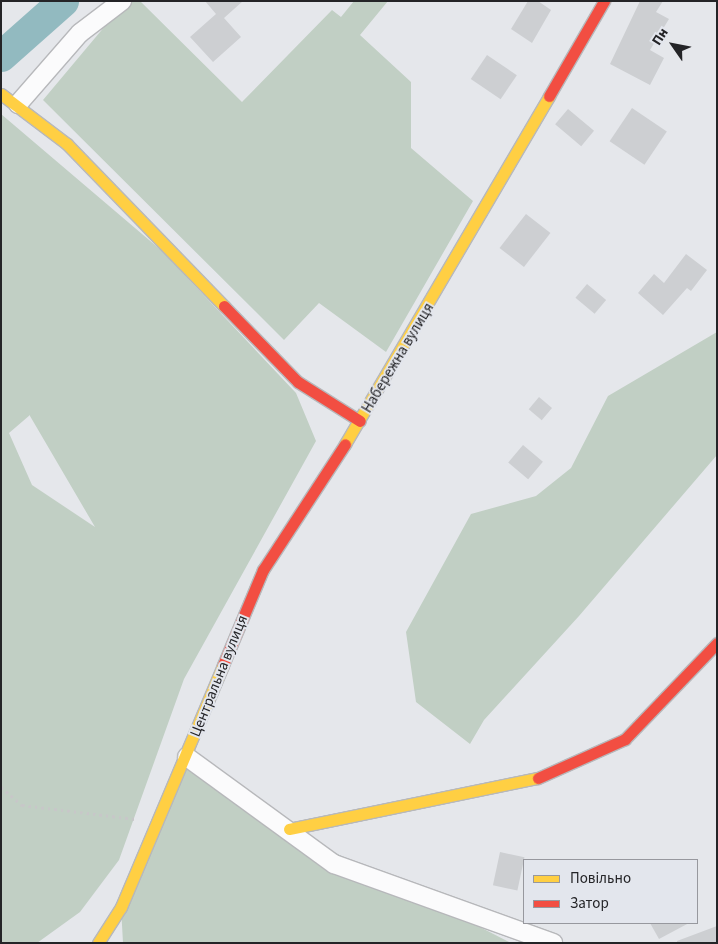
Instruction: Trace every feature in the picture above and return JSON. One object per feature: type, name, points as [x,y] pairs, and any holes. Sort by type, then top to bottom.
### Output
[{"type":"street","points":[[18,104],[80,33],[122,1]]},
{"type":"street","name":"Набережна вулиця","points":[[1,94],[18,104],[67,144],[298,382],[360,421],[604,1]]},
{"type":"street","name":"Центральна вулиця","points":[[98,943],[121,907],[156,821],[187,757],[263,570],[360,421]]},
{"type":"street","points":[[289,829],[534,780],[624,739],[675,690],[717,643]]},
{"type":"street","points":[[187,757],[289,829],[334,864],[553,943]]},
{"type":"path","points":[[1,787],[22,804],[156,821]]},
{"type":"shaded area","points":[[126,1],[140,1],[242,102],[332,10],[341,17],[354,1],[388,1],[360,35],[411,82],[411,148],[473,201],[386,352],[319,303],[284,340],[43,100]]},
{"type":"shaded area","points":[[1,114],[162,251],[296,393],[316,441],[184,679],[119,860],[80,912],[37,943],[1,943]],"holes":[[[30,416],[95,527],[32,485],[9,433]]]},
{"type":"shaded area","points":[[717,332],[717,455],[579,616],[484,720],[470,744],[416,702],[406,632],[471,514],[536,496],[571,468],[608,396]]},
{"type":"shaded area","points":[[187,757],[289,829],[511,943],[123,943],[121,907]]},
{"type":"building","points":[[205,1],[243,1],[224,18],[241,37],[213,62],[190,37],[216,14]]},
{"type":"building","points":[[528,1],[538,1],[551,10],[532,43],[511,29]]},
{"type":"building","points":[[640,1],[663,1],[656,12],[669,19],[650,50],[664,58],[650,85],[610,64]]},
{"type":"building","points":[[487,55],[517,75],[501,99],[471,79]]},
{"type":"building","points":[[632,108],[667,131],[644,165],[610,141]]},
{"type":"building","points":[[568,109],[594,131],[581,146],[555,124]]},
{"type":"building","points":[[526,214],[550,233],[524,267],[500,248]]},
{"type":"building","points":[[686,254],[707,270],[691,291],[687,288],[663,315],[638,293],[654,274],[664,283]]},
{"type":"building","points":[[587,284],[606,300],[595,314],[575,298]]},
{"type":"building","points":[[539,397],[552,408],[542,420],[529,409]]},
{"type":"building","points":[[523,445],[543,462],[528,479],[508,463]]},
{"type":"building","points":[[500,852],[524,857],[517,890],[493,885]]},
{"type":"building","points":[[651,924],[687,924],[659,939]]},
{"type":"building","points":[[717,926],[717,943],[677,943],[677,941]]},
{"type":"waterway","points":[[1,56],[63,1]]},
{"type":"traffic: slow","points":[[1,94],[67,144],[224,306]]},
{"type":"traffic: slow","points":[[345,444],[549,96]]},
{"type":"traffic: slow","points":[[98,943],[121,907],[223,665]]},
{"type":"traffic: slow","points":[[289,829],[538,778]]},
{"type":"traffic: jam","points":[[549,96],[604,1]]},
{"type":"traffic: jam","points":[[224,306],[298,382],[360,421]]},
{"type":"traffic: jam","points":[[223,665],[263,570],[345,444]]},
{"type":"traffic: jam","points":[[538,778],[625,739],[717,643]]}]
